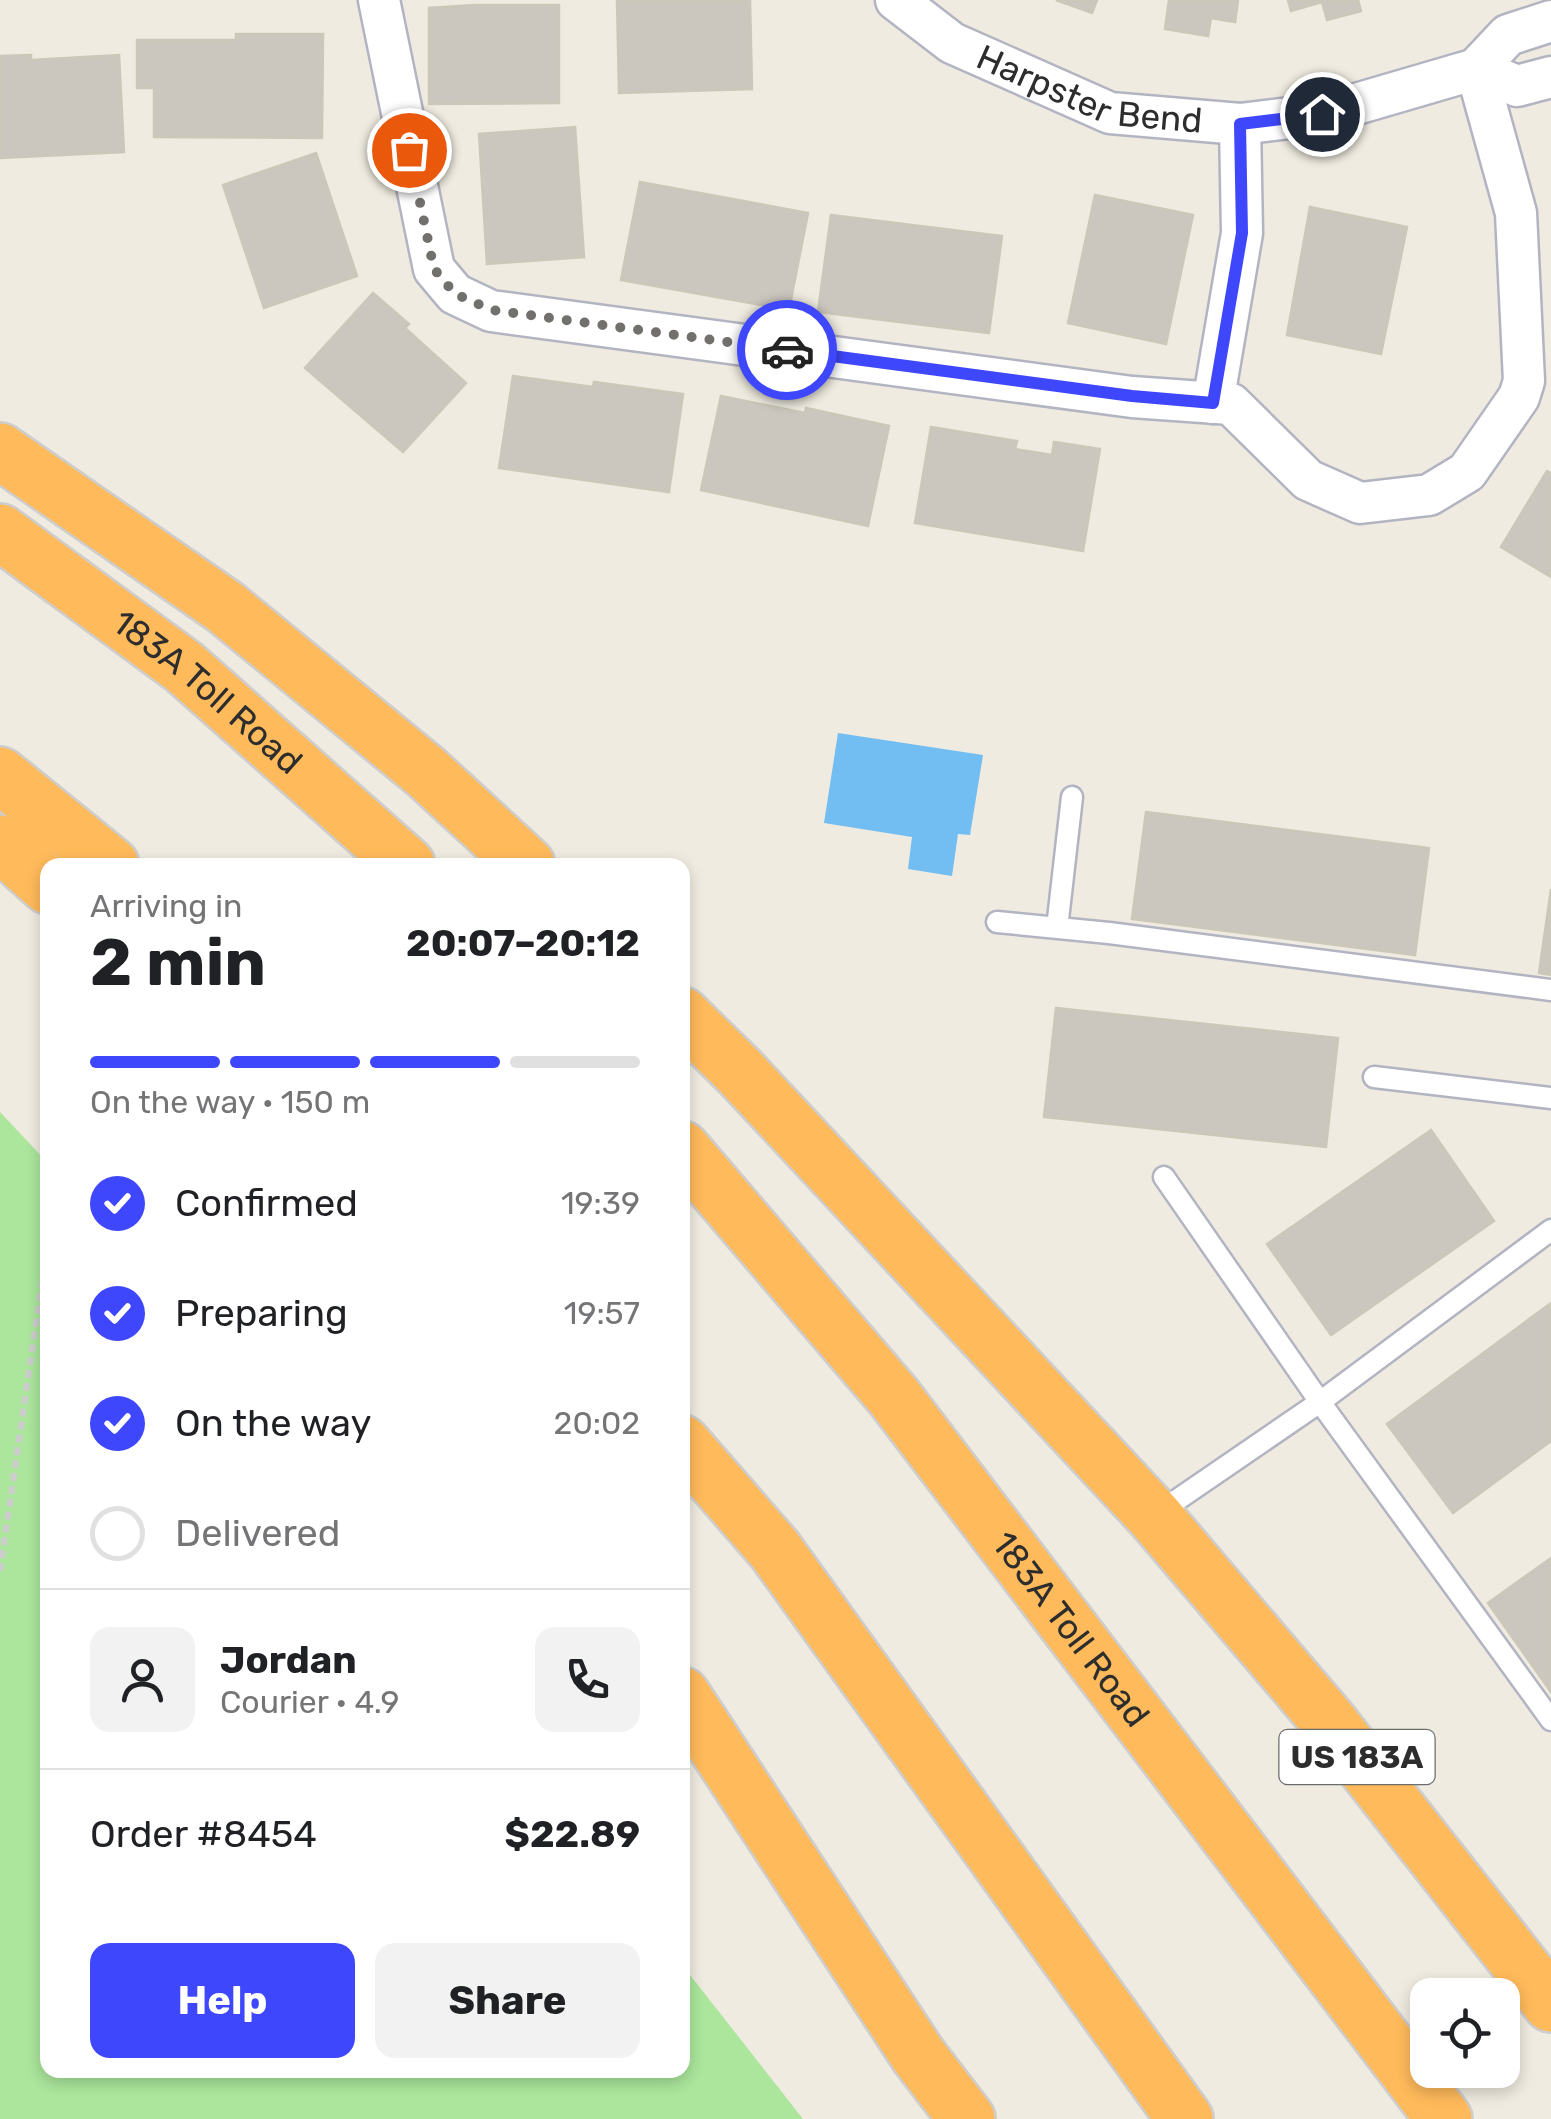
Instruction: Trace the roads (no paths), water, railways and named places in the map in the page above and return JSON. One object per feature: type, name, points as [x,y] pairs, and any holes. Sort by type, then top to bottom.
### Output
[{"type":"highway","points":[[0,451],[225,606],[426,772],[519,858]]},
{"type":"highway","name":"183A Toll Road","points":[[0,532],[184,668],[398,858]]},
{"type":"highway","points":[[0,775],[101,858]]},
{"type":"highway","points":[[0,843],[40,879]]},
{"type":"highway","points":[[690,1023],[1154,1516]]},
{"type":"highway","name":"183A Toll Road","points":[[690,1159],[894,1397],[1444,2119]]},
{"type":"highway","points":[[690,1452],[775,1550],[1185,2119]]},
{"type":"highway","name":"US 183A","points":[[1154,1516],[1331,1724],[1551,2004]]},
{"type":"highway","points":[[690,1707],[918,2055],[967,2119]]},
{"type":"street","points":[[379,0],[434,269],[455,294],[492,310],[1132,396],[1231,404],[1308,480],[1360,503],[1429,494],[1467,472],[1519,397],[1524,381],[1516,212],[1476,69]]},
{"type":"street","name":"Harpster Bend","points":[[896,0],[952,43],[1110,113],[1240,124],[1322,114],[1476,69],[1508,35],[1551,21]]},
{"type":"street","points":[[1476,69],[1518,86],[1551,77]]},
{"type":"street","points":[[1213,403],[1242,233],[1240,124]]},
{"type":"lane","points":[[1057,928],[1072,797]]},
{"type":"lane","points":[[997,922],[1551,990]]},
{"type":"lane","points":[[1374,1076],[1551,1098]]},
{"type":"lane","points":[[1164,1177],[1320,1402],[1551,1720]]},
{"type":"lane","points":[[1154,1516],[1320,1402],[1551,1230]]},
{"type":"water","points":[[838,733],[983,755],[970,835],[958,834],[952,876],[908,869],[912,837],[824,823]]}]
